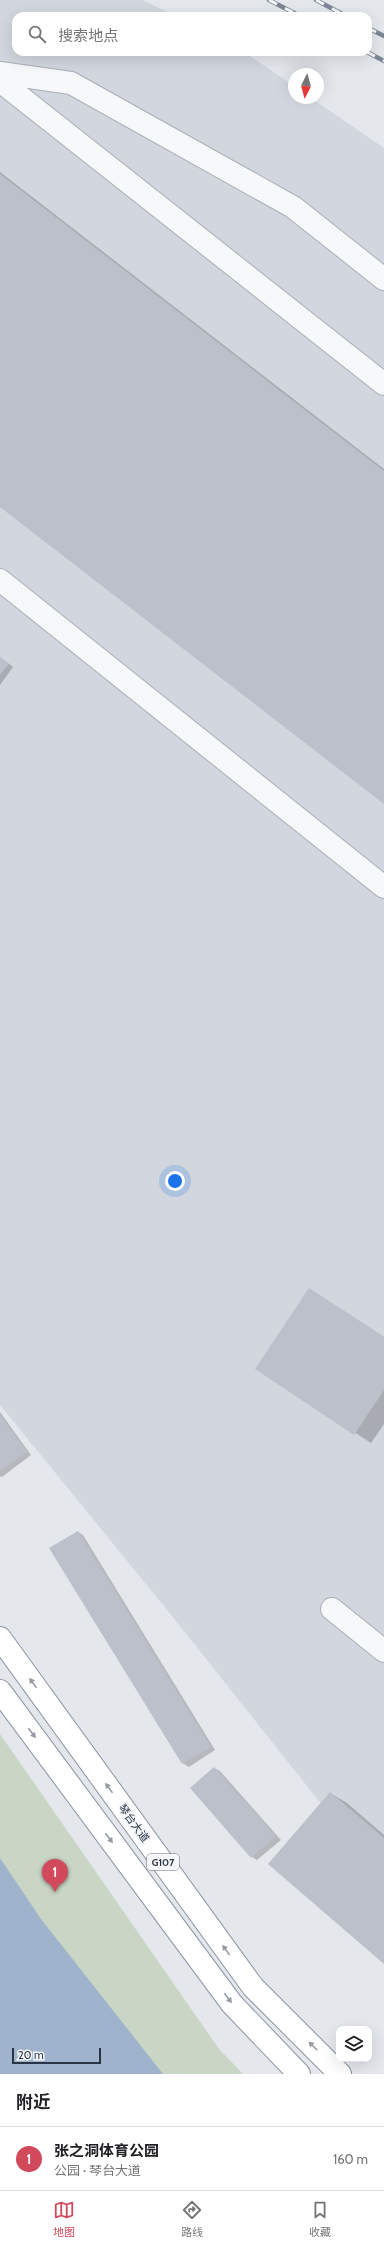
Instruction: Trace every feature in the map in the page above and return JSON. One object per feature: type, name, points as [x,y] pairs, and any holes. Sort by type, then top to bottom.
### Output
[{"type":"highway","name":"琴台大道","points":[[0,1638],[253,1987],[340,2074]]},
{"type":"highway","name":"G107","points":[[0,1691],[232,2004],[299,2074]]},
{"type":"street","points":[[0,73],[71,83],[293,207],[384,279]]},
{"type":"street","points":[[0,81],[384,384]]},
{"type":"street","points":[[0,580],[384,887]]},
{"type":"street","points":[[332,1609],[384,1651]]},
{"type":"shaded area","points":[[0,0],[143,0],[167,12],[12,12],[12,56],[250,56],[288,82],[288,104],[320,104],[384,148],[384,1883],[172,1616],[0,1405]]},
{"type":"green space","points":[[0,1734],[219,2049],[243,2074],[0,2074]]},
{"type":"water","points":[[0,1858],[41,1919],[163,2074],[0,2074]]},
{"type":"building","points":[[0,174],[384,471],[384,804],[0,507]]},
{"type":"building","points":[[0,657],[9,664],[0,675]]},
{"type":"building","points":[[309,1288],[384,1337],[384,1390],[354,1435],[255,1369]]},
{"type":"building","points":[[0,1415],[27,1452],[0,1471]]},
{"type":"building","points":[[78,1531],[211,1747],[182,1764],[49,1548]]},
{"type":"building","points":[[214,1767],[276,1836],[251,1858],[190,1788]]},
{"type":"building","points":[[330,1792],[384,1838],[384,1964],[268,1864]]},
{"type":"railway","points":[[269,0],[292,12]]},
{"type":"railway","points":[[316,0],[338,12]]},
{"type":"railway","points":[[372,30],[384,36]]},
{"type":"railway","points":[[372,55],[384,61]]},
{"type":"place","name":"张之洞体育公园","points":[[55,1892]]}]
